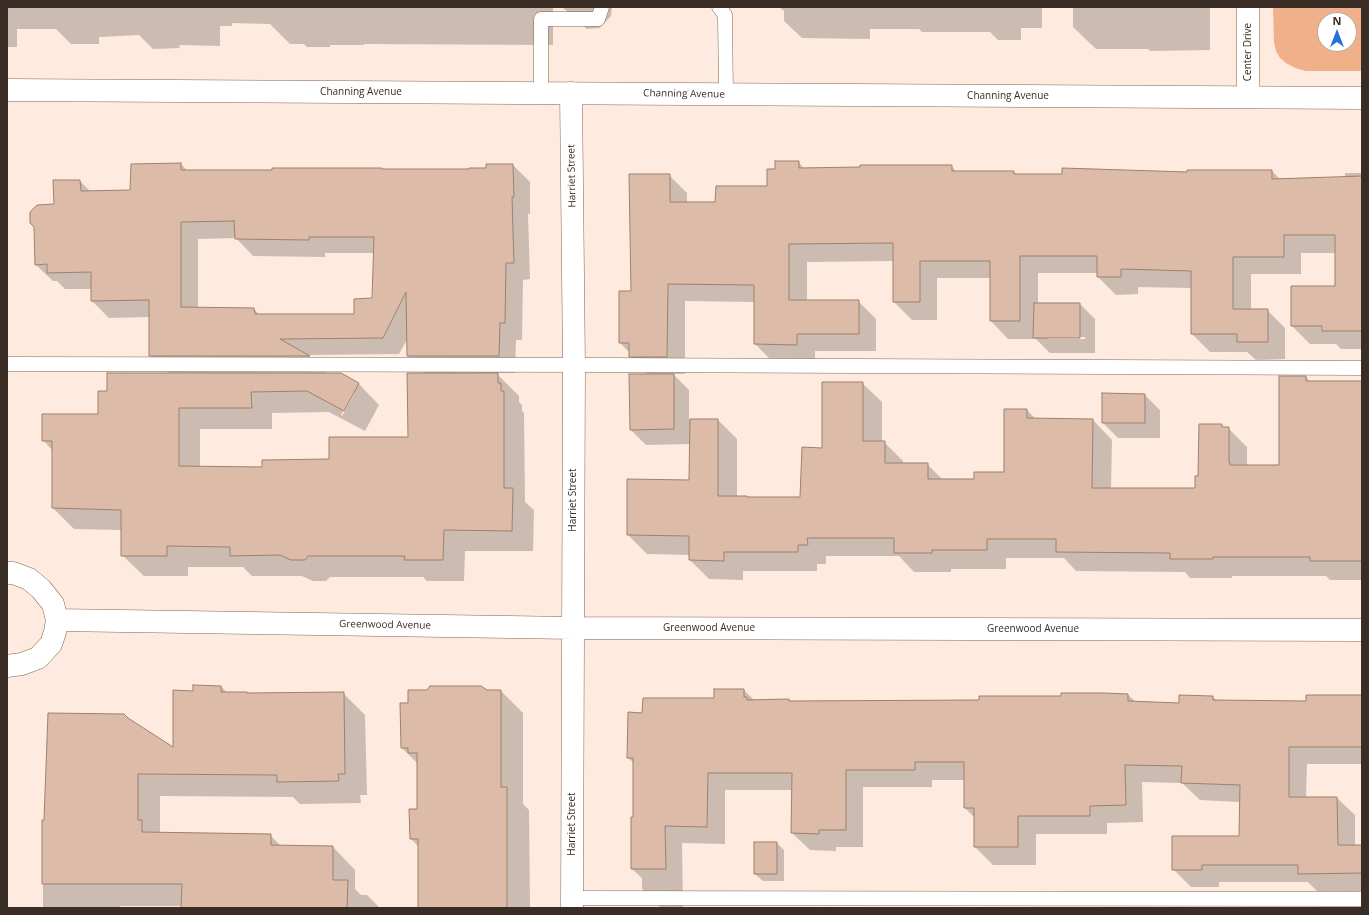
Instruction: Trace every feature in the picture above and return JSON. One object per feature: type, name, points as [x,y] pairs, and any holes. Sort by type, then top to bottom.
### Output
[{"type":"street","name":"Center Drive","points":[[1248,7],[1248,97]]},
{"type":"street","name":"Channing Avenue","points":[[7,90],[1362,98]]},
{"type":"street","name":"Harriet Street","points":[[571,93],[574,365],[572,903]]},
{"type":"street","points":[[7,573],[13,573],[29,579],[41,589],[53,604],[57,620],[51,644],[38,658],[22,664],[7,666]]},
{"type":"street","name":"Greenwood Avenue","points":[[57,620],[573,628],[1362,630]]},
{"type":"lane","points":[[541,93],[541,20],[598,19],[602,7]]},
{"type":"lane","points":[[719,7],[725,16],[726,95]]},
{"type":"lane","points":[[7,364],[1362,368]]},
{"type":"lane","points":[[572,903],[1362,899]]},
{"type":"shaded area","points":[[1273,7],[1362,7],[1362,71],[1306,71],[1295,68],[1286,63],[1280,58],[1274,43]]},
{"type":"building","points":[[775,161],[799,161],[799,168],[860,167],[860,165],[952,165],[952,171],[1014,171],[1014,174],[1062,174],[1062,168],[1187,172],[1187,170],[1272,170],[1272,179],[1362,176],[1362,331],[1322,331],[1322,326],[1291,326],[1291,286],[1335,286],[1335,235],[1284,235],[1284,257],[1233,257],[1233,309],[1268,309],[1268,342],[1237,342],[1237,334],[1191,334],[1191,271],[1121,269],[1121,277],[1097,277],[1097,256],[1020,256],[1020,321],[990,321],[990,261],[920,261],[920,302],[893,302],[893,243],[789,244],[789,300],[859,300],[859,334],[797,334],[797,345],[754,344],[754,285],[668,284],[667,357],[629,357],[629,343],[619,343],[619,291],[631,291],[629,174],[670,174],[670,202],[715,202],[716,186],[767,186],[767,169],[775,169]]},
{"type":"building","points":[[181,163],[181,170],[272,170],[272,168],[469,169],[486,168],[486,164],[513,164],[514,197],[512,197],[514,263],[506,263],[505,323],[500,323],[499,356],[407,356],[406,292],[383,338],[280,339],[310,356],[149,356],[149,300],[91,301],[91,272],[47,273],[47,264],[35,265],[34,227],[30,223],[30,212],[37,205],[54,204],[53,180],[80,180],[81,191],[130,190],[131,164]],"holes":[[[234,221],[235,239],[309,240],[309,237],[374,237],[372,298],[354,299],[354,314],[255,314],[254,308],[181,307],[181,222]]]},
{"type":"building","points":[[1034,303],[1080,303],[1080,338],[1033,338]]},
{"type":"building","points":[[107,373],[341,373],[359,383],[344,411],[307,391],[251,392],[252,408],[179,408],[179,466],[262,467],[262,460],[329,459],[329,437],[408,437],[407,373],[498,373],[498,383],[501,383],[501,391],[504,391],[504,488],[513,488],[512,531],[444,530],[443,560],[404,560],[405,556],[308,556],[305,560],[291,560],[280,555],[230,556],[230,547],[167,546],[167,556],[121,556],[121,510],[52,508],[52,441],[42,441],[42,414],[98,414],[98,391],[107,391]]},
{"type":"building","points":[[629,374],[674,374],[674,429],[630,430]]},
{"type":"building","points":[[1279,376],[1306,376],[1306,381],[1362,381],[1362,561],[1310,561],[1310,557],[1213,557],[1213,559],[1170,559],[1170,553],[1056,552],[1056,539],[987,539],[987,550],[932,550],[932,553],[894,553],[894,538],[807,538],[808,545],[798,545],[798,552],[724,552],[724,561],[689,560],[689,536],[627,535],[627,479],[689,480],[690,419],[718,419],[718,496],[800,497],[802,447],[822,448],[822,382],[863,382],[863,441],[885,441],[885,463],[928,463],[928,479],[974,479],[974,472],[1004,472],[1004,409],[1027,409],[1027,418],[1093,419],[1092,488],[1195,488],[1195,476],[1198,476],[1199,424],[1222,424],[1222,427],[1229,427],[1230,465],[1279,465]]},
{"type":"building","points":[[1102,393],[1145,394],[1145,423],[1102,423]]},
{"type":"building","points":[[193,685],[221,686],[221,692],[344,692],[345,774],[338,774],[339,781],[277,782],[277,775],[138,774],[138,820],[142,820],[142,832],[271,834],[271,845],[333,846],[333,880],[348,880],[347,908],[181,908],[182,884],[42,884],[42,820],[44,820],[48,713],[124,714],[173,747],[173,690],[193,691]]},
{"type":"building","points":[[430,686],[481,686],[487,690],[501,690],[501,787],[507,787],[507,908],[418,908],[418,839],[410,839],[409,809],[417,809],[417,753],[408,753],[408,748],[401,748],[400,703],[408,703],[408,690],[427,690]]},
{"type":"building","points":[[714,689],[744,689],[744,697],[747,697],[747,700],[789,699],[789,701],[979,700],[979,696],[1061,696],[1061,693],[1103,693],[1128,694],[1128,701],[1179,703],[1179,695],[1213,696],[1213,700],[1306,701],[1306,695],[1362,695],[1362,747],[1289,747],[1289,797],[1337,797],[1338,845],[1362,845],[1362,873],[1298,874],[1298,865],[1202,865],[1202,870],[1172,870],[1172,836],[1239,836],[1240,785],[1181,783],[1182,766],[1125,765],[1126,805],[1090,806],[1090,816],[1018,816],[1018,847],[974,847],[974,808],[964,808],[964,762],[915,762],[915,770],[846,770],[846,830],[819,830],[819,834],[791,833],[792,773],[708,773],[707,827],[665,826],[666,869],[631,869],[633,758],[627,758],[628,712],[642,713],[643,698],[714,698]]},
{"type":"building","points":[[754,842],[777,842],[777,874],[754,874]]}]
